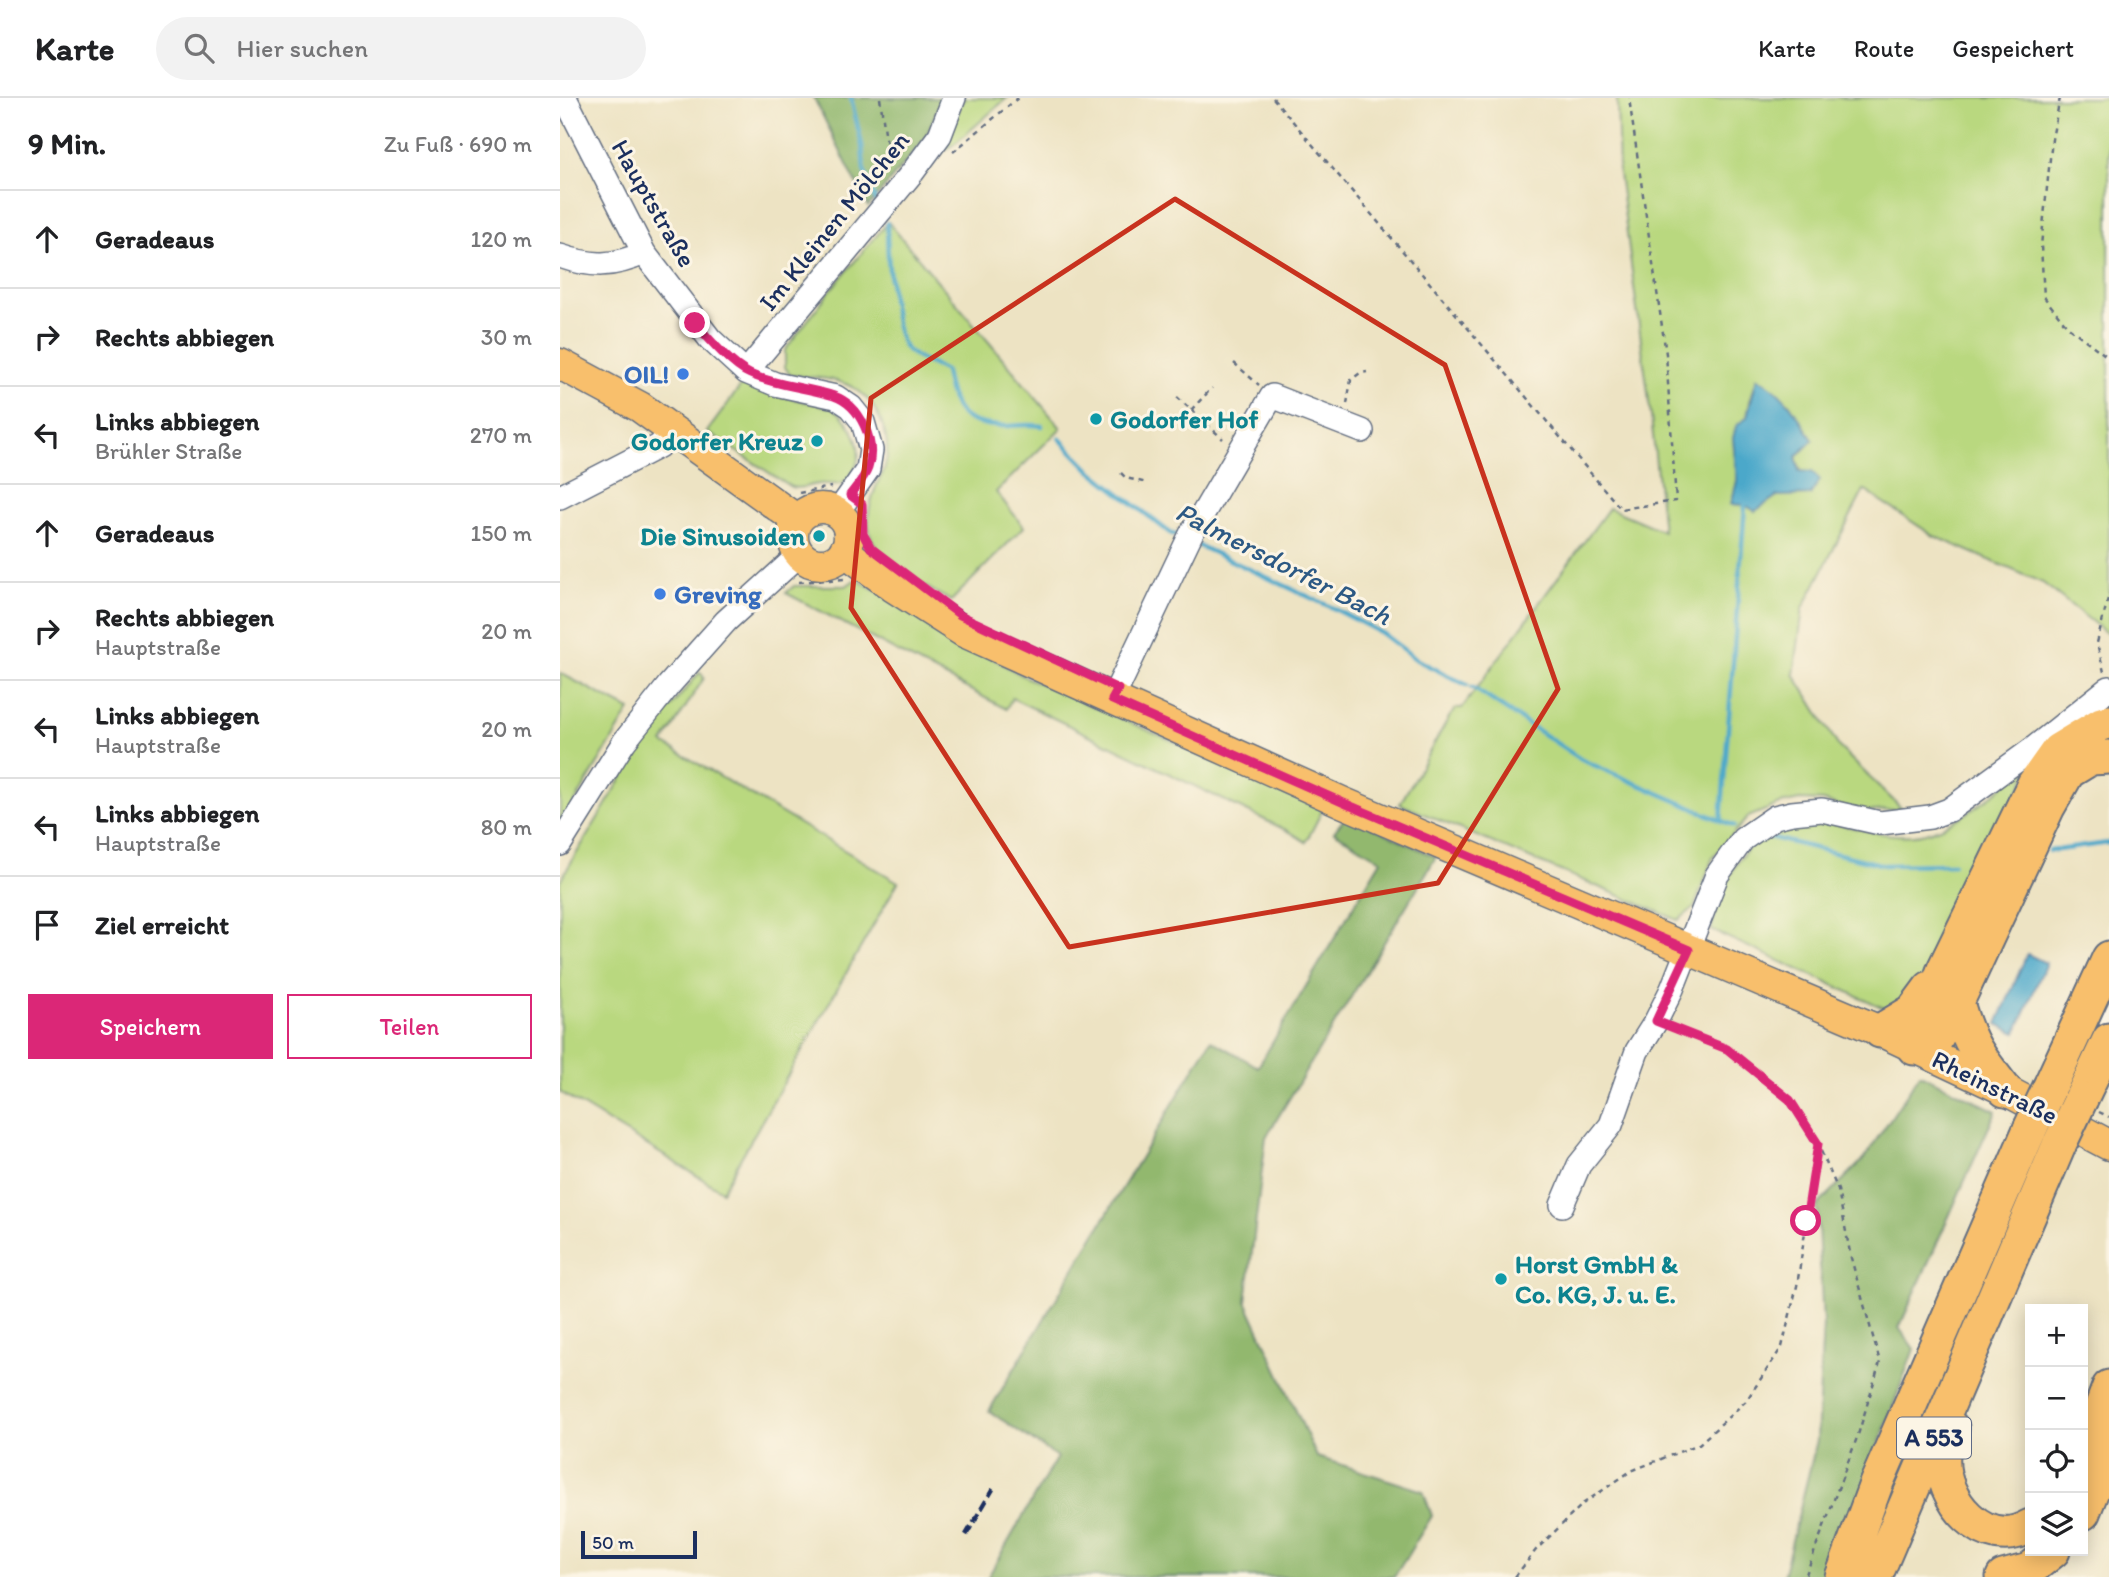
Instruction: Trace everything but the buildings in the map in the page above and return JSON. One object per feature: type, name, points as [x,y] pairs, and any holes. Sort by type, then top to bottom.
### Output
[{"type":"highway","points":[[1921,1051],[1944,969],[2034,783],[2058,750],[2109,722]]},
{"type":"highway","points":[[1921,1051],[1957,1002],[2048,807],[2068,772],[2091,758],[2109,757]]},
{"type":"highway","name":"A 553","points":[[1842,1577],[1876,1484],[2030,1129],[2109,958]]},
{"type":"highway","points":[[1880,1031],[1913,1011],[1944,969]]},
{"type":"highway","points":[[1957,1002],[1965,1032],[1976,1053],[2004,1090]]},
{"type":"highway","name":"A 553","points":[[1875,1577],[2060,1143],[2089,1105],[2109,1040]]},
{"type":"highway","points":[[1992,1300],[1943,1455],[1949,1491],[1967,1518],[1987,1531],[2019,1533],[2025,1529]]},
{"type":"highway","points":[[2088,1444],[2109,1387]]},
{"type":"highway","points":[[2088,1500],[2109,1448]]},
{"type":"highway","points":[[2003,1577],[2029,1570],[2047,1556]]},
{"type":"main road","points":[[560,364],[640,407],[797,520]]},
{"type":"main road","points":[[844,504],[843,519],[855,546],[831,562],[823,564],[806,560],[800,554],[793,536],[797,520],[813,509],[844,504]]},
{"type":"main road","name":"Rheinstraße","points":[[855,546],[892,586],[964,632],[1344,803],[1880,1031],[2004,1090],[2109,1145]]},
{"type":"street","name":"Hauptstraße","points":[[565,98],[644,253],[710,340],[746,372],[775,384],[836,397],[851,407],[863,422],[871,450],[868,469],[844,504]]},
{"type":"street","name":"Im Kleinen Mölchen","points":[[746,372],[912,173],[940,135],[954,98]]},
{"type":"street","points":[[560,256],[595,264],[622,263],[644,253]]},
{"type":"street","points":[[1112,700],[1188,539],[1272,396],[1353,428]]},
{"type":"street","points":[[560,497],[659,446],[673,430]]},
{"type":"street","points":[[560,844],[624,742],[669,685],[726,621],[800,554]]},
{"type":"street","points":[[1562,1205],[1579,1165],[1611,1125],[1637,1051],[1656,1021],[1689,950],[1717,875],[1743,839],[1768,821],[1792,813],[1822,810],[1880,823],[1930,817],[1949,810],[2034,748],[2109,688]]},
{"type":"path","points":[[880,98],[891,168]]},
{"type":"path","points":[[946,157],[1018,98]]},
{"type":"path","points":[[1273,98],[1621,509],[1676,501],[1666,354],[1629,98]]},
{"type":"path","points":[[2060,98],[2052,139],[2041,246],[2044,297],[2067,326],[2109,358]]},
{"type":"path","points":[[1234,363],[1272,396]]},
{"type":"path","points":[[1353,428],[1351,380],[1360,373],[1367,372]]},
{"type":"path","points":[[1191,410],[1212,388]]},
{"type":"path","points":[[1177,397],[1238,454]]},
{"type":"path","points":[[1121,473],[1126,478],[1147,483]]},
{"type":"path","points":[[810,490],[835,486],[844,504],[862,504],[863,534],[855,546]]},
{"type":"path","points":[[2109,594],[2097,643],[2109,688]]},
{"type":"path","points":[[1656,1021],[1727,1049],[1790,1100],[1818,1144],[1838,1190],[1851,1258],[1880,1362],[1858,1434],[1805,1577]]},
{"type":"path","points":[[2089,1105],[2109,1117]]},
{"type":"path","points":[[1515,1577],[1536,1550],[1584,1503],[1631,1471],[1699,1444],[1746,1401],[1782,1347],[1797,1286],[1818,1144]]},
{"type":"highlighted area","points":[[1175,199],[1445,365],[1558,689],[1438,883],[1069,947],[851,608],[871,398]]},
{"type":"green space","points":[[814,98],[942,98],[925,139],[868,207]]},
{"type":"green space","points":[[964,98],[1007,98],[938,155]]},
{"type":"green space","points":[[1617,98],[2109,98],[2109,635],[2043,583],[1934,536],[1864,490],[1803,608],[1794,674],[1839,747],[1902,809],[1863,812],[1822,801],[1800,800],[1780,804],[1748,817],[1713,857],[1694,908],[1678,920],[1400,804],[1448,719],[1456,708],[1462,708],[1609,508],[1663,531],[1651,416],[1619,173]],"holes":[[[1757,378],[1789,403],[1813,440],[1796,457],[1810,495],[1777,496],[1755,511],[1745,505],[1731,504],[1737,481],[1734,439],[1740,424],[1747,417]]]},
{"type":"green space","points":[[888,222],[1061,428],[996,492],[1024,527],[951,601],[895,567],[872,539],[869,510],[887,455],[884,431],[875,409],[858,391],[848,385],[827,379],[790,375],[785,367],[785,350]]},
{"type":"green space","points":[[743,383],[776,395],[834,408],[852,429],[858,446],[857,463],[848,479],[841,484],[791,487],[707,432]]},
{"type":"green space","points":[[856,579],[1023,676],[1324,807],[1306,842],[1012,698],[1006,709],[786,593],[794,586],[846,586]]},
{"type":"green space","points":[[700,672],[704,678],[663,743],[898,882],[722,1191],[560,1092],[560,881],[649,733]]},
{"type":"green space","points":[[560,673],[630,710],[560,827]]},
{"type":"green space","points":[[2035,758],[1915,1003],[1886,1009],[1711,930],[1731,874],[1748,849],[1771,831],[1819,822],[1892,835],[1929,832],[1972,810]]},
{"type":"green space","points":[[1347,815],[1436,857],[1266,1137],[1246,1301],[1317,1457],[1423,1491],[1432,1516],[1394,1577],[988,1577],[1057,1457],[989,1411],[1211,1040],[1258,1067],[1381,860],[1334,832]]},
{"type":"green space","points":[[1920,1074],[1996,1111],[1899,1328],[1914,1349],[1830,1577],[1783,1577],[1817,1440],[1823,1324],[1817,1206],[1863,1160]]},
{"type":"water","points":[[1757,378],[1783,397],[1813,440],[1796,457],[1799,471],[1812,472],[1820,480],[1810,495],[1777,496],[1755,511],[1745,505],[1731,504],[1737,481],[1733,438],[1736,426],[1747,417]]},
{"type":"water","points":[[2027,954],[2046,963],[2016,1033],[1997,1024]]},
{"type":"waterway","name":"Palmersdorfer Bach","points":[[851,98],[862,145],[864,170],[877,205]]},
{"type":"waterway","name":"Palmersdorfer Bach","points":[[887,223],[894,310],[897,327],[907,350],[945,371],[956,408],[971,420],[994,426],[1042,426]]},
{"type":"waterway","name":"Palmersdorfer Bach","points":[[1059,438],[1090,470],[1170,533],[1181,537]]},
{"type":"waterway","points":[[1721,821],[1745,505]]},
{"type":"waterway","name":"Palmersdorfer Bach","points":[[1195,544],[1333,608],[1383,634],[1417,660],[1467,685]]},
{"type":"waterway","name":"Palmersdorfer Bach","points":[[1472,687],[1582,760],[1734,826]]},
{"type":"waterway","name":"Palmersdorfer Bach","points":[[1765,836],[1884,865],[1953,864]]},
{"type":"waterway","name":"Palmersdorfer Bach","points":[[2050,851],[2109,843]]},
{"type":"railway","points":[[966,1535],[993,1489]]},
{"type":"place","name":"OIL!","points":[[683,374]]},
{"type":"place","name":"Godorfer Hof","points":[[1096,419]]},
{"type":"place","name":"Godorfer Kreuz","points":[[817,441]]},
{"type":"place","name":"Die Sinusoiden","points":[[819,536]]},
{"type":"place","name":"Greving","points":[[660,594]]},
{"type":"place","name":"Horst GmbH & Co. KG, J. u. E.","points":[[1501,1279]]},
{"type":"route","points":[[695,323],[746,372],[775,384],[836,397],[851,407],[863,422],[871,450],[868,469],[850,495],[862,504],[863,534],[871,548],[960,615],[1118,689],[1112,700],[1344,803],[1689,950],[1656,1021],[1727,1049],[1790,1100],[1818,1144],[1806,1221]]}]
